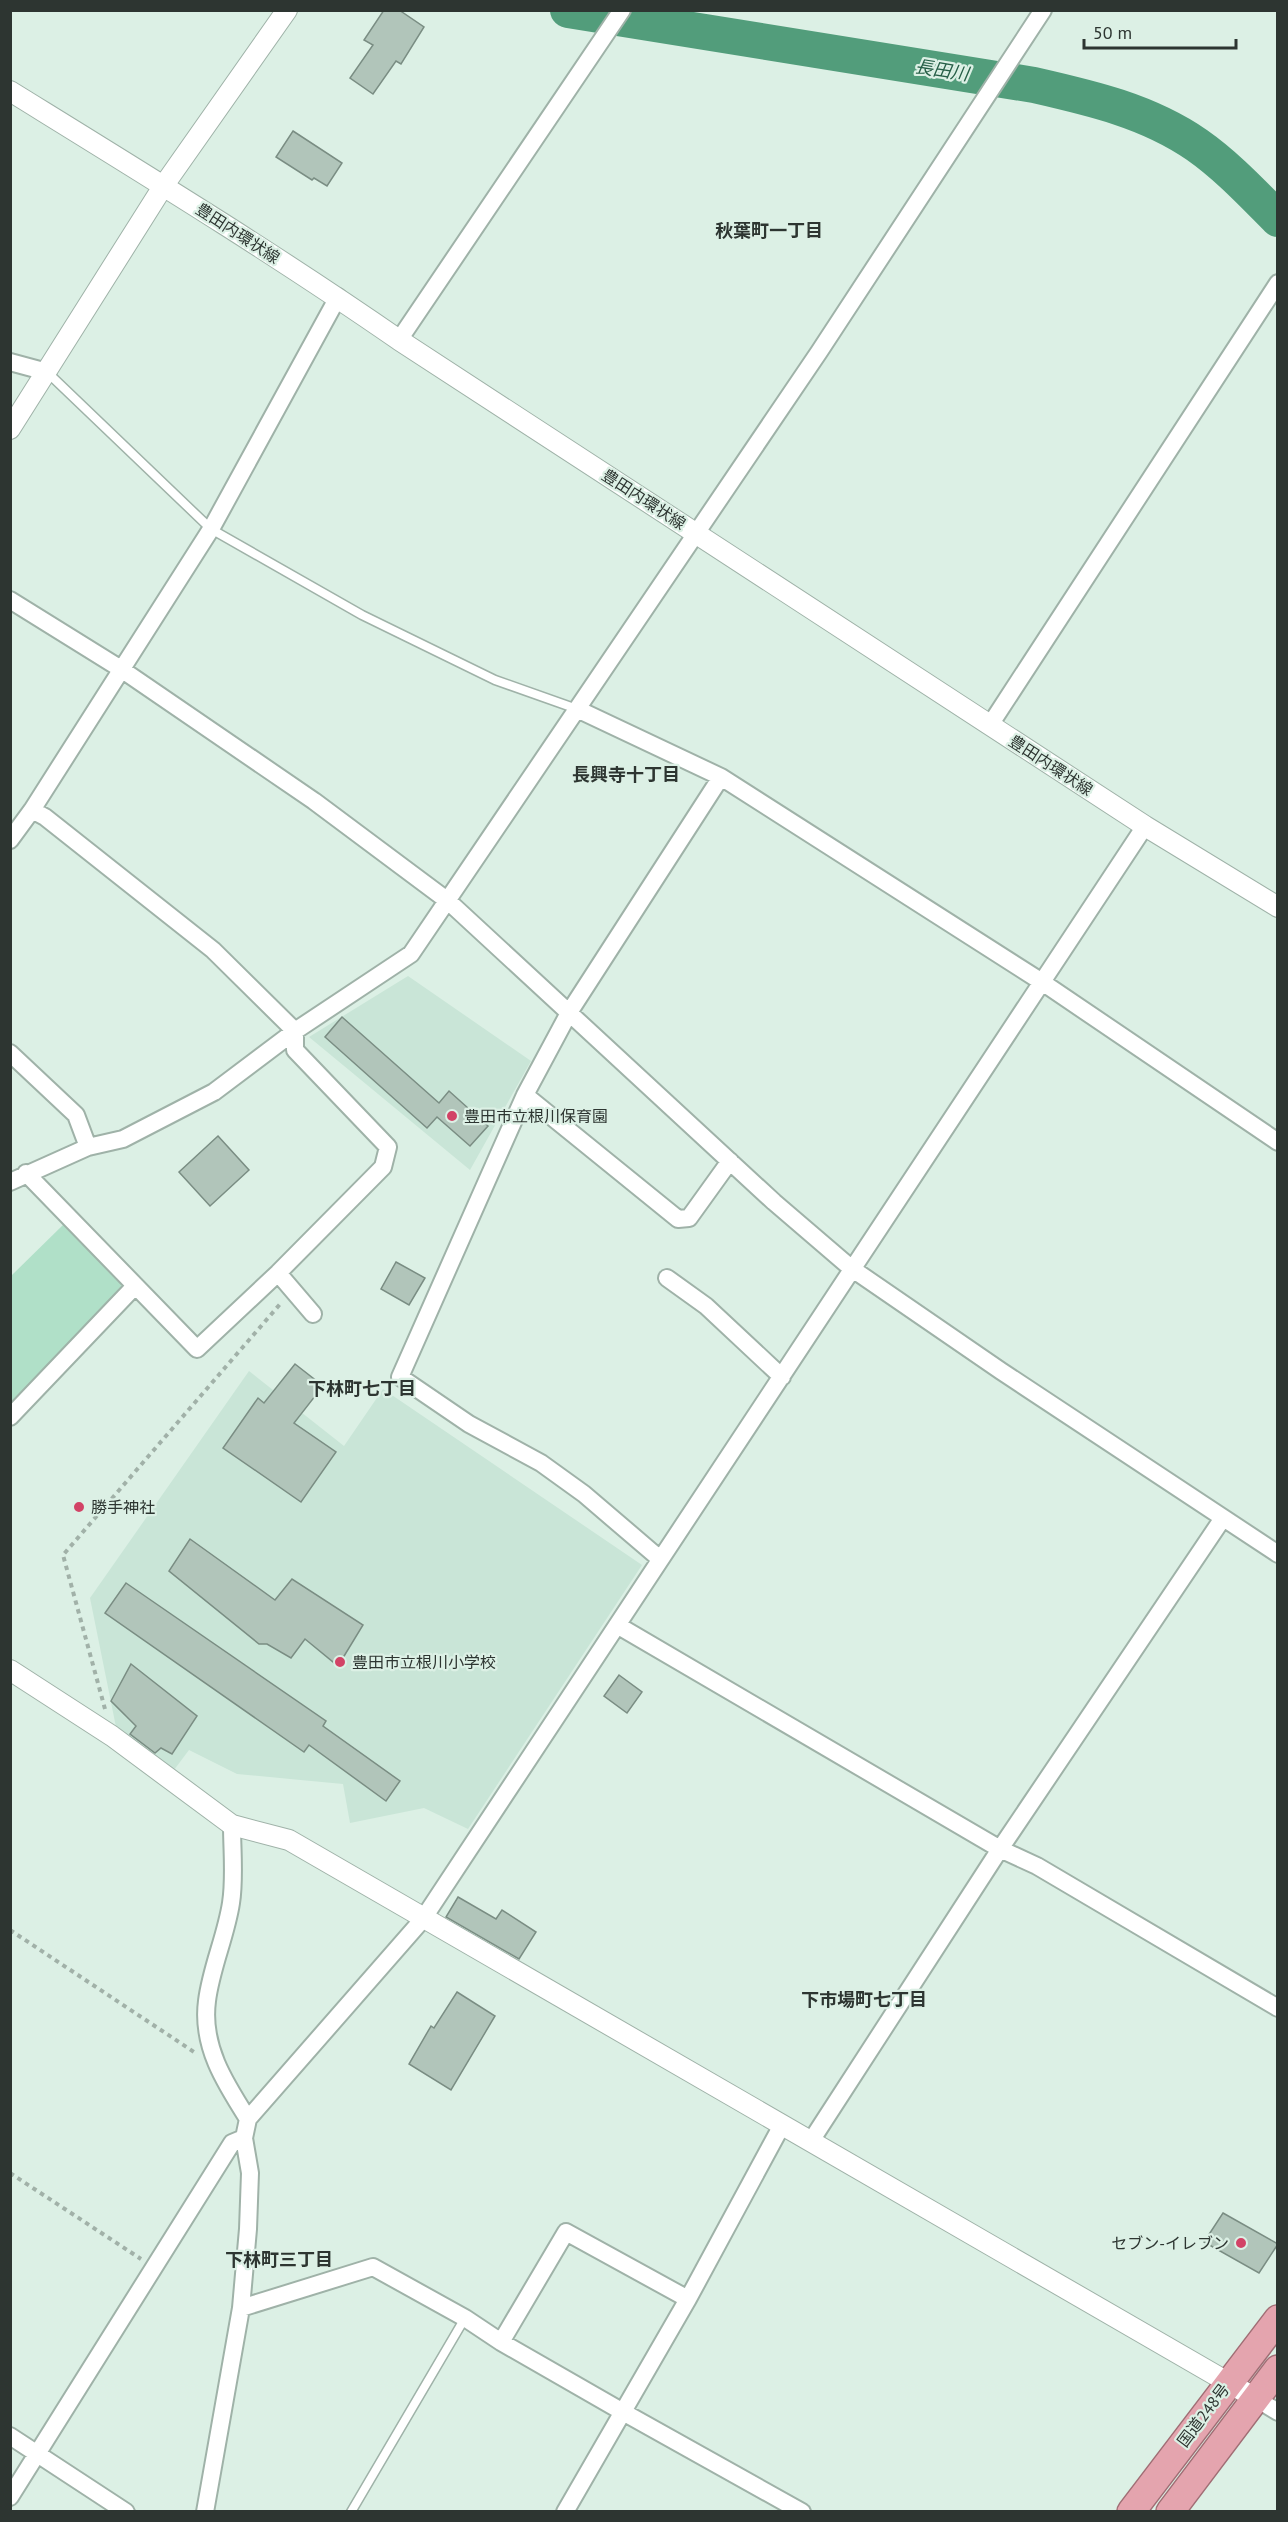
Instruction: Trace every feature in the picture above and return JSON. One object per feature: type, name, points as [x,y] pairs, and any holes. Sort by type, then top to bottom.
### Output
[{"type":"highway","name":"国道248号","points":[[1131,2511],[1278,2319]]},
{"type":"highway","name":"国道248号","points":[[1170,2511],[1266,2405],[1278,2369]]},
{"type":"street","points":[[10,429],[164,186],[287,10]]},
{"type":"street","points":[[399,340],[622,10]]},
{"type":"street","points":[[10,1182],[88,1147],[123,1139],[213,1092],[295,1031],[411,954],[819,352],[1043,10]]},
{"type":"street","name":"豊田内環状線","points":[[10,91],[338,297],[399,340],[1145,826],[1278,908]]},
{"type":"street","points":[[990,725],[1278,283]]},
{"type":"street","points":[[10,840],[32,810],[211,529],[338,297]]},
{"type":"street","points":[[10,362],[47,372]]},
{"type":"street","points":[[10,600],[121,669],[314,801],[448,900],[730,1161],[851,1268],[1001,1371],[1278,1554]]},
{"type":"street","points":[[577,709],[722,777],[1042,982],[1278,1142]]},
{"type":"street","points":[[660,1559],[584,1494],[541,1463],[469,1424],[400,1377],[525,1095],[570,1011],[722,777]]},
{"type":"street","points":[[26,1173],[197,1349],[278,1273],[384,1167],[388,1148],[296,1050],[295,1031],[213,950],[45,817],[32,810]]},
{"type":"street","points":[[205,2511],[241,2308],[248,2229],[250,2173],[244,2138],[248,2119],[423,1919],[1145,826]]},
{"type":"street","points":[[10,1053],[76,1115],[88,1147]]},
{"type":"street","points":[[525,1095],[678,1219],[688,1218],[730,1161]]},
{"type":"street","points":[[278,1273],[313,1314]]},
{"type":"street","points":[[667,1278],[706,1306],[782,1377]]},
{"type":"street","points":[[10,1417],[135,1286]]},
{"type":"street","points":[[811,2141],[1000,1849],[1223,1518]]},
{"type":"street","points":[[617,1625],[1000,1849],[1037,1866],[1278,2008]]},
{"type":"street","points":[[10,1670],[112,1736],[232,1826],[289,1840],[1266,2405]]},
{"type":"street","points":[[232,1826],[231,1900],[207,2000],[209,2044],[219,2070],[248,2119]]},
{"type":"street","points":[[565,2511],[688,2299],[782,2125]]},
{"type":"street","points":[[10,2497],[232,2143],[244,2138]]},
{"type":"street","points":[[501,2342],[566,2232],[688,2299]]},
{"type":"street","points":[[241,2308],[373,2267],[465,2318],[501,2342],[623,2412],[802,2511]]},
{"type":"street","points":[[10,2436],[126,2511]]},
{"type":"lane","points":[[47,372],[211,529],[362,615],[495,680],[577,709]]},
{"type":"lane","points":[[351,2511],[465,2318]]},
{"type":"path","points":[[112,1736],[63,1555],[291,1291]]},
{"type":"path","points":[[10,1930],[219,2070]]},
{"type":"path","points":[[10,2173],[154,2267]]},
{"type":"shaded area","name":"豊田市立根川保育園","points":[[408,976],[531,1061],[470,1170],[309,1037]]},
{"type":"shaded area","name":"豊田市立根川小学校","points":[[249,1371],[344,1446],[383,1389],[642,1565],[468,1829],[424,1808],[350,1823],[343,1784],[237,1774],[189,1750],[174,1770],[116,1727],[90,1598]]},
{"type":"green space","points":[[64,1224],[121,1281],[121,1290],[11,1406],[11,1276]]},
{"type":"building","points":[[384,10],[399,10],[424,27],[401,64],[396,61],[373,94],[350,78],[373,45],[364,40]]},
{"type":"building","points":[[293,131],[342,163],[327,186],[314,178],[312,180],[276,157]]},
{"type":"building","points":[[342,1017],[439,1103],[449,1091],[488,1126],[470,1146],[437,1117],[427,1128],[325,1037]]},
{"type":"building","points":[[218,1136],[249,1170],[210,1206],[179,1172]]},
{"type":"building","points":[[396,1262],[425,1278],[409,1305],[381,1289]]},
{"type":"building","points":[[295,1364],[323,1386],[294,1423],[336,1452],[301,1502],[223,1448],[258,1398],[264,1403]]},
{"type":"building","points":[[190,1539],[275,1600],[292,1579],[363,1625],[338,1666],[305,1639],[291,1658],[267,1644],[259,1644],[169,1571]]},
{"type":"building","points":[[126,1583],[326,1721],[323,1726],[400,1781],[386,1801],[309,1745],[304,1752],[105,1613]]},
{"type":"building","points":[[131,1664],[197,1716],[172,1754],[161,1748],[155,1753],[130,1734],[136,1726],[111,1701]]},
{"type":"building","points":[[619,1675],[642,1692],[627,1713],[604,1696]]},
{"type":"building","points":[[458,1897],[496,1919],[502,1910],[536,1932],[519,1959],[446,1917]]},
{"type":"building","points":[[457,1992],[495,2016],[451,2090],[409,2064],[431,2026],[434,2028]]},
{"type":"building","name":"セブン-イレブン","points":[[1223,2213],[1278,2244],[1259,2273],[1204,2242]]},
{"type":"waterway","name":"長田川","points":[[568,10],[1034,85],[1098,101],[1159,123],[1197,145],[1229,171],[1278,219]]},
{"type":"place","name":"豊田市立根川保育園","points":[[452,1116]]},
{"type":"place","name":"勝手神社","points":[[79,1507]]},
{"type":"place","name":"豊田市立根川小学校","points":[[340,1662]]},
{"type":"place","name":"セブン-イレブン","points":[[1241,2243]]},
{"type":"district","name":"秋葉町一丁目","points":[[769,230]]},
{"type":"district","name":"長興寺十丁目","points":[[626,774]]},
{"type":"district","name":"下林町七丁目","points":[[362,1388]]},
{"type":"district","name":"下市場町七丁目","points":[[864,1999]]},
{"type":"district","name":"下林町三丁目","points":[[279,2259]]}]
